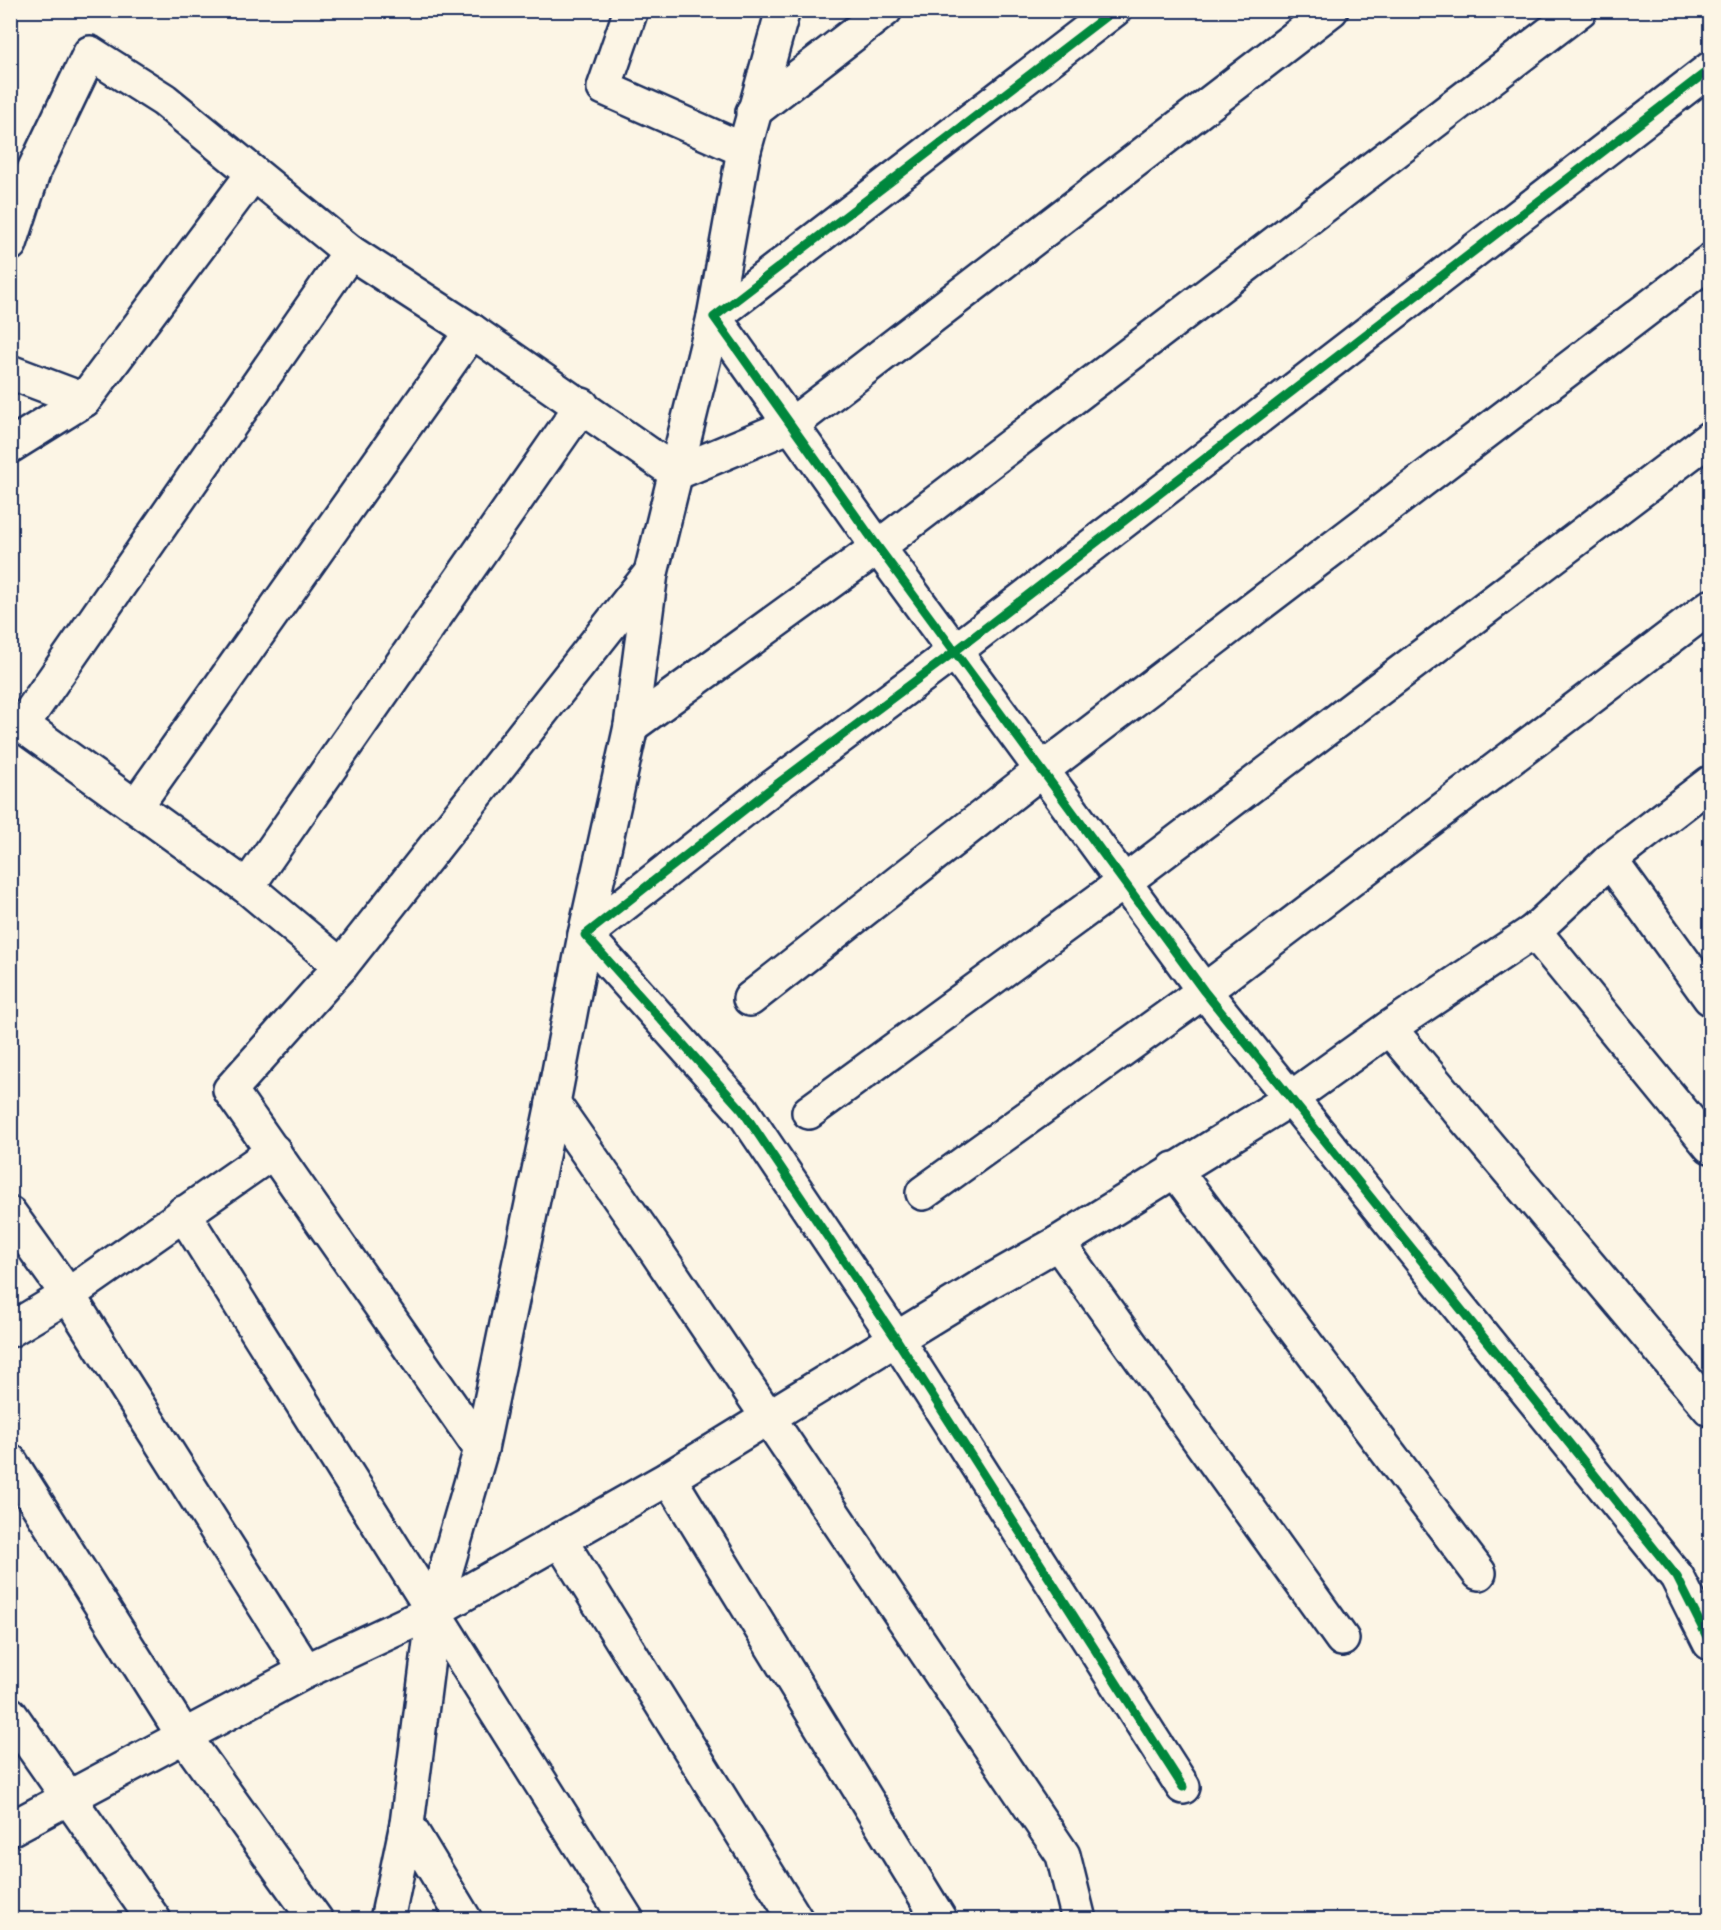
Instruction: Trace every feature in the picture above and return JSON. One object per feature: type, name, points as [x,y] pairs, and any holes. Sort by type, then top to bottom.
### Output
[{"type":"street","points":[[631,10],[604,88],[744,150]]},
{"type":"street","points":[[387,1920],[406,1824],[434,1611],[481,1449],[553,1103],[585,935],[631,726],[651,573],[714,317],[744,150],[783,10]]},
{"type":"street","points":[[753,112],[885,10]]},
{"type":"street","points":[[714,317],[1114,10]]},
{"type":"street","points":[[676,473],[791,425],[1331,10]]},
{"type":"street","points":[[631,726],[878,548],[1580,10]]},
{"type":"street","points":[[10,244],[34,170],[90,53],[164,100],[350,252],[582,405],[676,473]]},
{"type":"street","points":[[585,935],[769,790],[954,652],[1710,69]]},
{"type":"street","points":[[10,446],[84,400],[253,174]]},
{"type":"street","points":[[341,966],[247,887],[16,723],[350,252]]},
{"type":"street","points":[[750,999],[1042,770],[1710,261]]},
{"type":"street","points":[[714,317],[878,548],[1204,990],[1677,1576],[1710,1643]]},
{"type":"street","points":[[136,806],[472,331]]},
{"type":"street","points":[[10,372],[84,400]]},
{"type":"street","points":[[247,887],[582,405]]},
{"type":"street","points":[[809,1112],[1124,882],[1710,438]]},
{"type":"street","points":[[481,1449],[230,1090],[341,966],[651,573]]},
{"type":"street","points":[[923,1193],[1204,990],[1710,607]]},
{"type":"street","points":[[10,1829],[306,1671],[434,1611],[669,1478],[989,1282],[1058,1243],[1290,1099],[1389,1028],[1534,931],[1610,860],[1710,783]]},
{"type":"street","points":[[1610,860],[1710,998]]},
{"type":"street","points":[[1534,931],[1710,1146]]},
{"type":"street","points":[[585,935],[742,1110],[897,1340],[1183,1787]]},
{"type":"street","points":[[1389,1028],[1710,1409]]},
{"type":"street","points":[[553,1103],[1063,1855],[1079,1920]]},
{"type":"street","points":[[10,1330],[68,1294],[274,1151]]},
{"type":"street","points":[[1174,1169],[1479,1573]]},
{"type":"street","points":[[183,1213],[627,1920]]},
{"type":"street","points":[[10,1214],[68,1294],[306,1671]]},
{"type":"street","points":[[1058,1243],[1342,1639]]},
{"type":"street","points":[[10,1461],[184,1736],[316,1920]]},
{"type":"street","points":[[669,1478],[940,1920]]},
{"type":"street","points":[[560,1540],[796,1920]]},
{"type":"street","points":[[10,1714],[154,1920]]},
{"type":"street","points":[[406,1824],[465,1920]]},
{"type":"cycle path","points":[[1114,10],[714,317],[878,547],[1204,991],[1677,1577],[1710,1643]]},
{"type":"cycle path","points":[[1183,1787],[897,1340],[742,1110],[585,935],[769,790],[954,652],[1710,69]]}]
